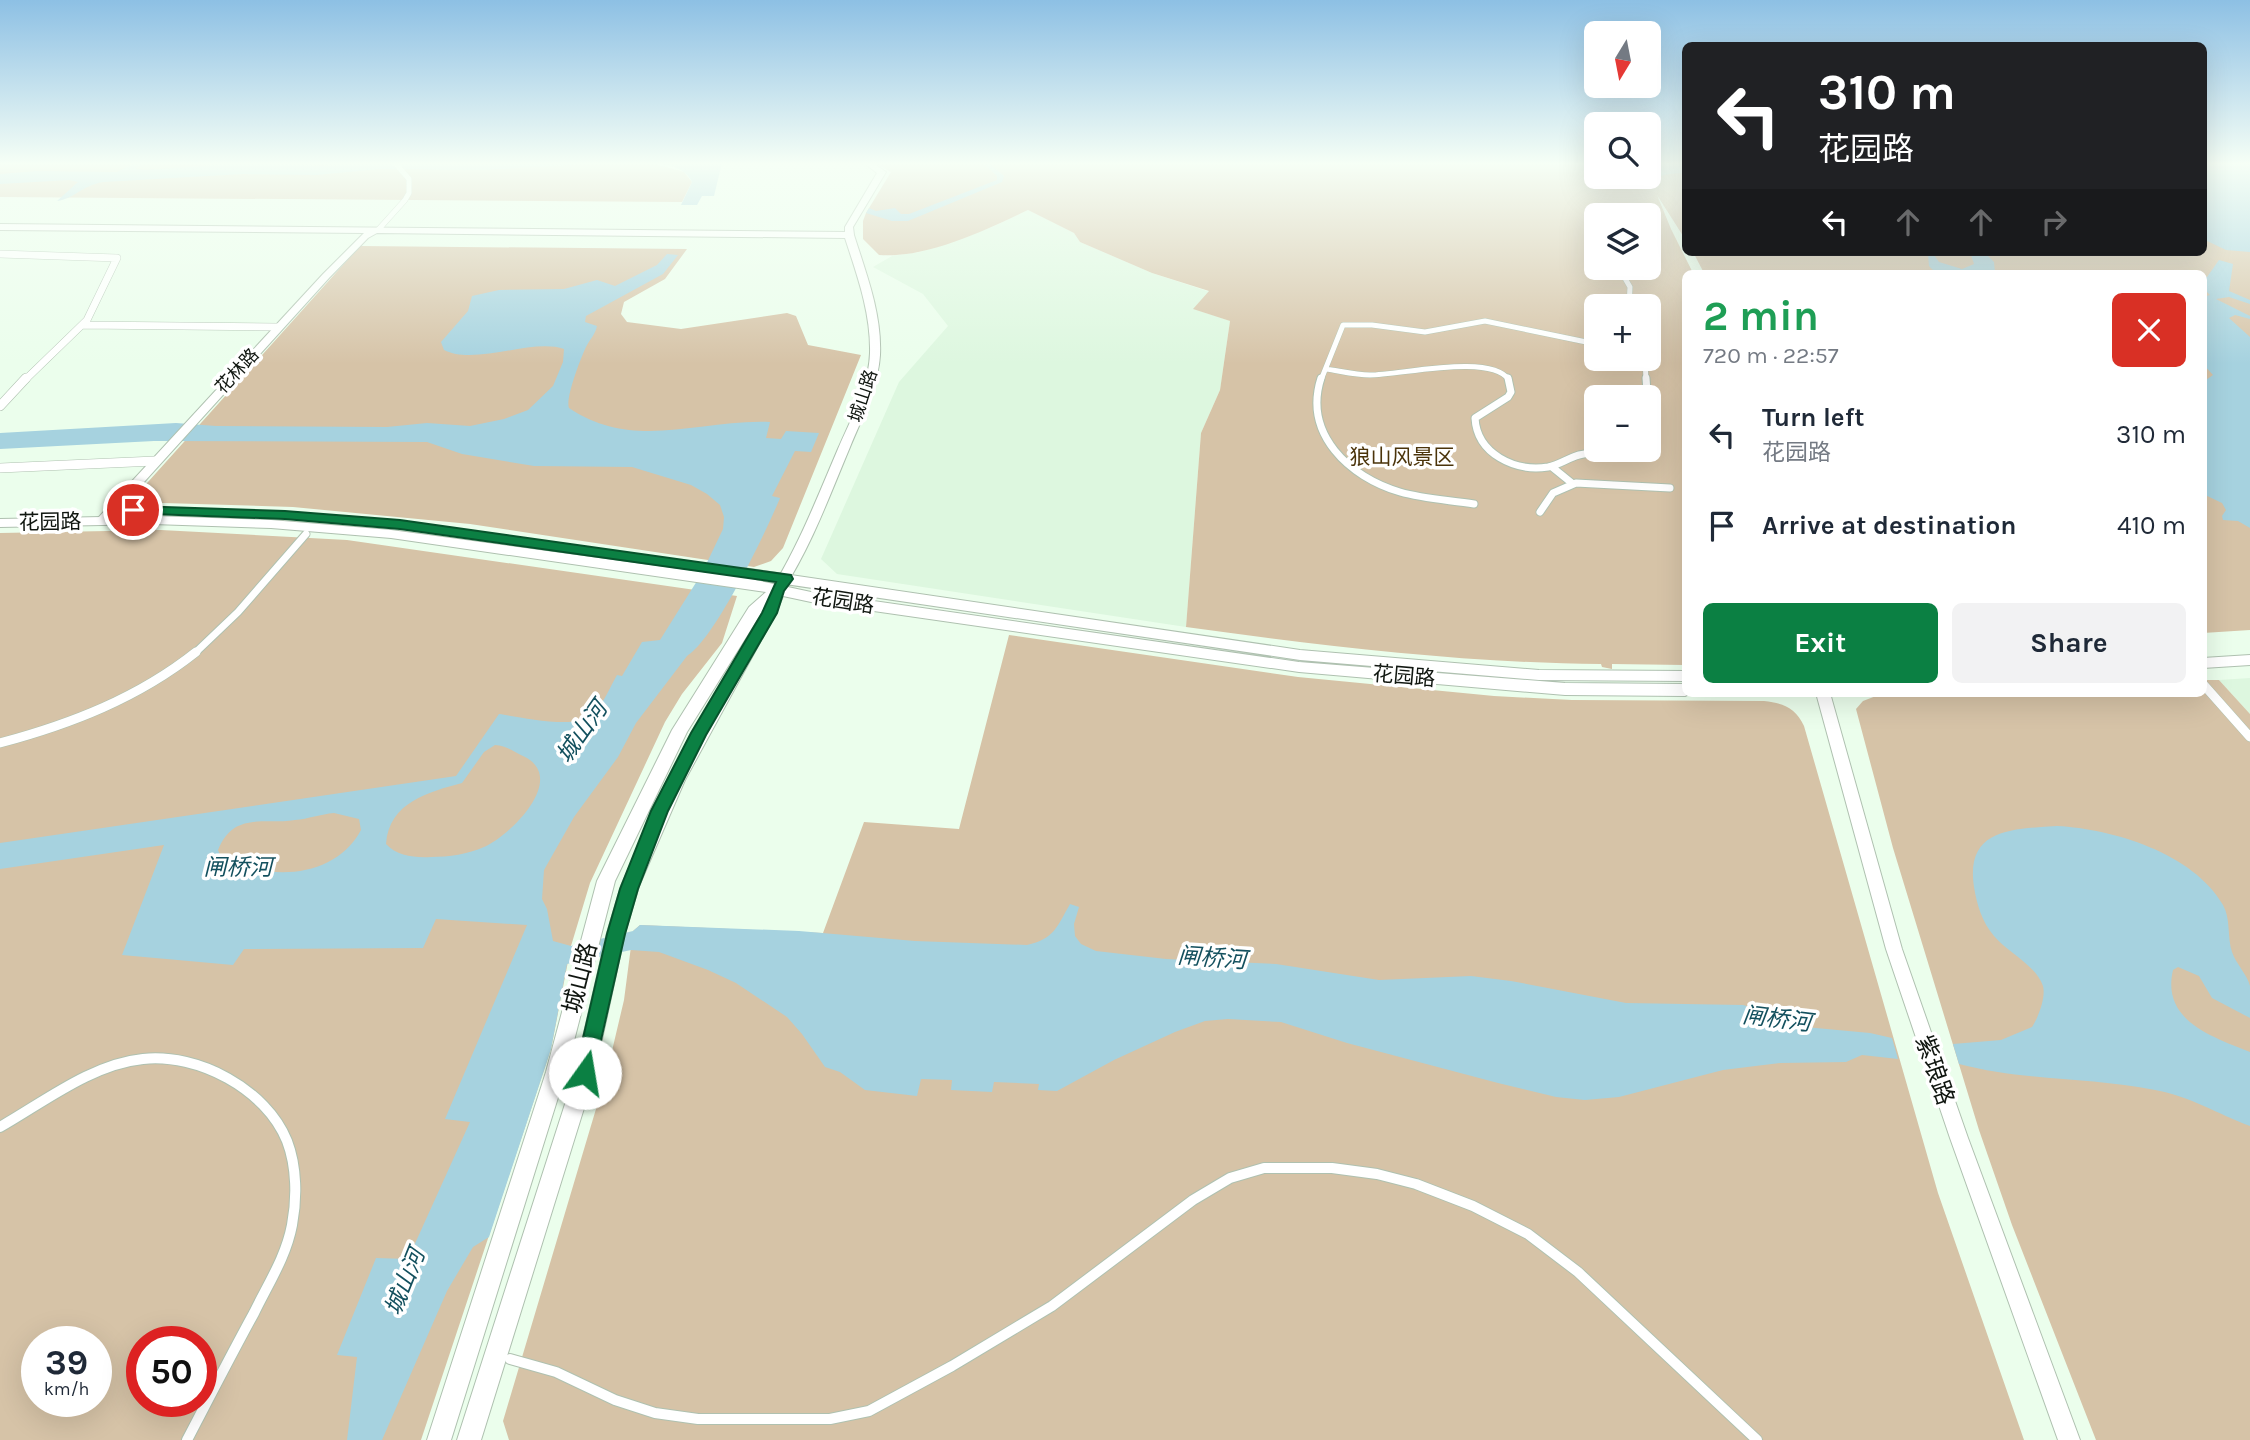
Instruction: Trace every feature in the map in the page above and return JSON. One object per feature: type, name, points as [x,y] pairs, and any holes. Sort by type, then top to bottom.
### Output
[{"type":"main road","name":"花园路","points":[[0,514],[271,524],[391,534],[747,578],[1299,667],[1553,688],[1682,690]]},
{"type":"main road","name":"花园路","points":[[0,523],[106,516]]},
{"type":"main road","name":"花园路","points":[[781,584],[1300,655],[1539,676],[1682,676]]},
{"type":"main road","name":"城山路","points":[[469,1440],[585,1073],[616,934],[629,889],[660,811],[699,733],[769,613],[781,584]]},
{"type":"main road","name":"城山路","points":[[439,1440],[556,1072],[606,881],[680,730],[754,610],[781,584]]},
{"type":"main road","points":[[2207,656],[2250,654]]},
{"type":"main road","points":[[2207,663],[2250,660]]},
{"type":"street","name":"花林路","points":[[106,516],[278,327],[365,236],[378,230]]},
{"type":"street","points":[[397,230],[849,235],[849,230]]},
{"type":"street","name":"城山路","points":[[781,584],[798,559],[858,414],[875,358],[874,326],[869,297],[849,235]]},
{"type":"street","points":[[0,254],[117,258],[83,325],[0,406]]},
{"type":"street","points":[[1474,504],[1393,489],[1379,483],[1341,458],[1324,437],[1315,410],[1316,396],[1340,329],[1349,324],[1425,332],[1485,321],[1584,342]]},
{"type":"street","points":[[83,325],[278,327]]},
{"type":"street","points":[[1326,369],[1369,375],[1479,366],[1498,370],[1508,377],[1511,391],[1505,401],[1477,414],[1475,424],[1480,443],[1487,451],[1513,463],[1552,467],[1573,484]]},
{"type":"street","points":[[1552,467],[1570,457],[1584,455]]},
{"type":"street","points":[[0,468],[155,461]]},
{"type":"street","points":[[1540,512],[1552,492],[1573,484],[1584,482],[1670,488]]},
{"type":"street","points":[[0,743],[54,728],[98,711],[146,688],[171,671],[228,623],[306,534]]},
{"type":"street","points":[[2207,689],[2250,737]]},
{"type":"street","name":"紫琅路","points":[[1824,697],[1894,949],[2068,1440]]},
{"type":"street","points":[[0,1127],[102,1071],[144,1059],[162,1059],[208,1068],[246,1092],[280,1127],[288,1142],[291,1161],[295,1204],[292,1226],[274,1274],[187,1440]]},
{"type":"street","points":[[510,1359],[556,1371],[615,1400],[655,1413],[698,1419],[830,1419],[869,1411],[952,1366],[1052,1306],[1193,1200],[1230,1178],[1265,1168],[1332,1168],[1377,1174],[1416,1184],[1473,1206],[1528,1234],[1578,1272],[1757,1440]]},
{"type":"shaded area","points":[[983,230],[1068,230],[1080,242],[1152,273],[1210,292],[1194,309],[1230,321],[1220,390],[1201,433],[1186,627],[837,574],[821,559],[899,382],[948,326],[923,294],[873,267],[892,256],[920,252]]},
{"type":"shaded area","points":[[2250,678],[2250,714],[2219,680]]},
{"type":"green space","name":"狼山风景区","points":[[863,230],[983,230],[936,248],[897,255],[879,255],[863,239]]},
{"type":"green space","name":"狼山风景区","points":[[1068,230],[1584,230],[1584,280],[1661,280],[1661,230],[1672,230],[1682,256],[1692,270],[1682,270],[1682,665],[1612,664],[1612,669],[1602,667],[1601,664],[1446,657],[1186,627],[1201,433],[1220,390],[1230,321],[1193,309],[1209,291],[1152,273],[1080,242]]},
{"type":"green space","points":[[2207,235],[2231,247],[2250,248],[2250,630],[2207,633],[2207,270],[1702,270],[1695,256],[2207,256]]},
{"type":"green space","points":[[360,246],[687,249],[665,279],[624,302],[621,314],[627,322],[681,329],[787,313],[796,316],[808,345],[861,355],[783,548],[771,561],[754,567],[470,524],[293,507],[130,502]]},
{"type":"green space","points":[[161,530],[347,540],[737,596],[722,643],[682,694],[665,722],[590,883],[571,946],[551,1049],[421,1440],[0,1440],[0,533]]},
{"type":"green space","points":[[1009,635],[1298,677],[1494,696],[1572,700],[1764,701],[1783,705],[1793,711],[1804,726],[1938,1193],[2024,1440],[509,1440],[503,1421],[607,1072],[624,1000],[633,931],[640,925],[823,933],[864,822],[959,829]]},
{"type":"green space","points":[[2207,680],[2219,680],[2250,714],[2250,1440],[2096,1440],[2012,1225],[1979,1130],[1893,848],[1856,709],[1863,701],[1873,697],[2207,697]]},
{"type":"water","points":[[2207,230],[2250,230],[2250,248],[2231,247],[2207,235]]},
{"type":"water","points":[[667,254],[678,255],[663,274],[586,316],[585,322],[597,326],[577,368],[569,396],[569,408],[594,421],[643,431],[770,422],[766,438],[781,439],[786,431],[819,433],[811,452],[795,451],[772,496],[780,498],[773,514],[725,608],[636,723],[618,757],[574,817],[544,870],[542,899],[547,909],[553,941],[571,946],[633,931],[640,925],[799,931],[915,941],[1027,945],[1049,935],[1070,904],[1079,907],[1074,924],[1075,936],[1081,944],[1096,951],[1166,959],[1276,964],[1379,980],[1471,976],[1626,1003],[1743,1005],[1765,1011],[1780,1021],[1805,1027],[1870,1033],[1892,1038],[1898,1059],[1862,1055],[1846,1062],[1781,1063],[1723,1070],[1619,1097],[1585,1100],[1556,1097],[1498,1083],[1347,1043],[1281,1022],[1228,1019],[1205,1021],[1175,1032],[1114,1060],[1057,1091],[1038,1090],[1039,1084],[994,1082],[992,1092],[951,1090],[952,1080],[921,1079],[917,1096],[865,1090],[840,1072],[825,1067],[787,1017],[736,983],[708,970],[659,952],[631,950],[567,964],[551,1049],[489,1237],[473,1247],[447,1291],[382,1440],[347,1440],[357,1357],[337,1355],[376,1258],[408,1259],[470,1122],[445,1119],[527,925],[436,919],[423,948],[244,949],[233,965],[122,955],[164,845],[0,869],[0,843],[456,776],[499,714],[564,722],[587,718],[598,709],[617,675],[622,676],[642,642],[660,640],[702,573],[723,529],[724,517],[720,505],[691,485],[632,467],[534,466],[462,454],[427,442],[154,441],[0,449],[0,433],[176,423],[216,426],[387,427],[427,423],[470,426],[504,419],[528,410],[553,386],[563,362],[564,349],[536,347],[471,355],[444,350],[441,342],[468,311],[472,296],[499,290],[564,289],[597,280],[615,286],[657,265]],"holes":[[[495,745],[525,757],[536,767],[540,779],[538,792],[530,806],[508,831],[484,847],[445,856],[407,855],[386,844],[394,818],[403,809],[424,795],[462,783],[484,752]],[[334,813],[359,819],[361,830],[349,846],[334,859],[317,867],[298,871],[258,870],[221,857],[218,850],[232,830],[241,825]]]},
{"type":"water","points":[[1928,256],[1935,256],[1939,262],[1962,269],[1974,264],[1971,256],[1988,256],[1994,262],[1995,270],[1933,270],[1929,266]]},
{"type":"water","points":[[2219,260],[2233,264],[2229,291],[2250,300],[2250,304],[2229,297],[2216,299],[2250,316],[2250,319],[2235,315],[2229,318],[2250,337],[2250,528],[2238,521],[2223,520],[2222,516],[2226,510],[2222,503],[2207,496],[2207,379],[2213,375],[2207,368],[2207,296],[2210,295],[2207,292],[2207,277]]},
{"type":"water","points":[[2057,826],[2102,832],[2150,847],[2192,871],[2210,887],[2223,905],[2232,952],[2250,986],[2250,1018],[2212,998],[2199,976],[2178,967],[2173,970],[2171,988],[2182,1014],[2193,1024],[2206,1033],[2250,1052],[2250,1126],[2192,1101],[2155,1090],[2007,1073],[1959,1064],[1953,1044],[2001,1040],[2032,1027],[2043,996],[2043,986],[2034,972],[2000,942],[1983,919],[1974,887],[1973,868],[1977,853],[1985,843],[2009,831]]},
{"type":"waterway","points":[[2207,235],[2231,247],[2250,248]]},
{"type":"route","points":[[133,510],[285,515],[400,525],[786,579],[777,590],[769,613],[699,733],[660,811],[629,889],[616,934],[585,1073]]},
{"type":"water label","name":"城山河","points":[[582,732]]},
{"type":"water label","name":"闸桥河","points":[[238,867]]},
{"type":"water label","name":"闸桥河","points":[[1212,958]]},
{"type":"water label","name":"闸桥河","points":[[1777,1019]]},
{"type":"water label","name":"城山河","points":[[405,1282]]}]
